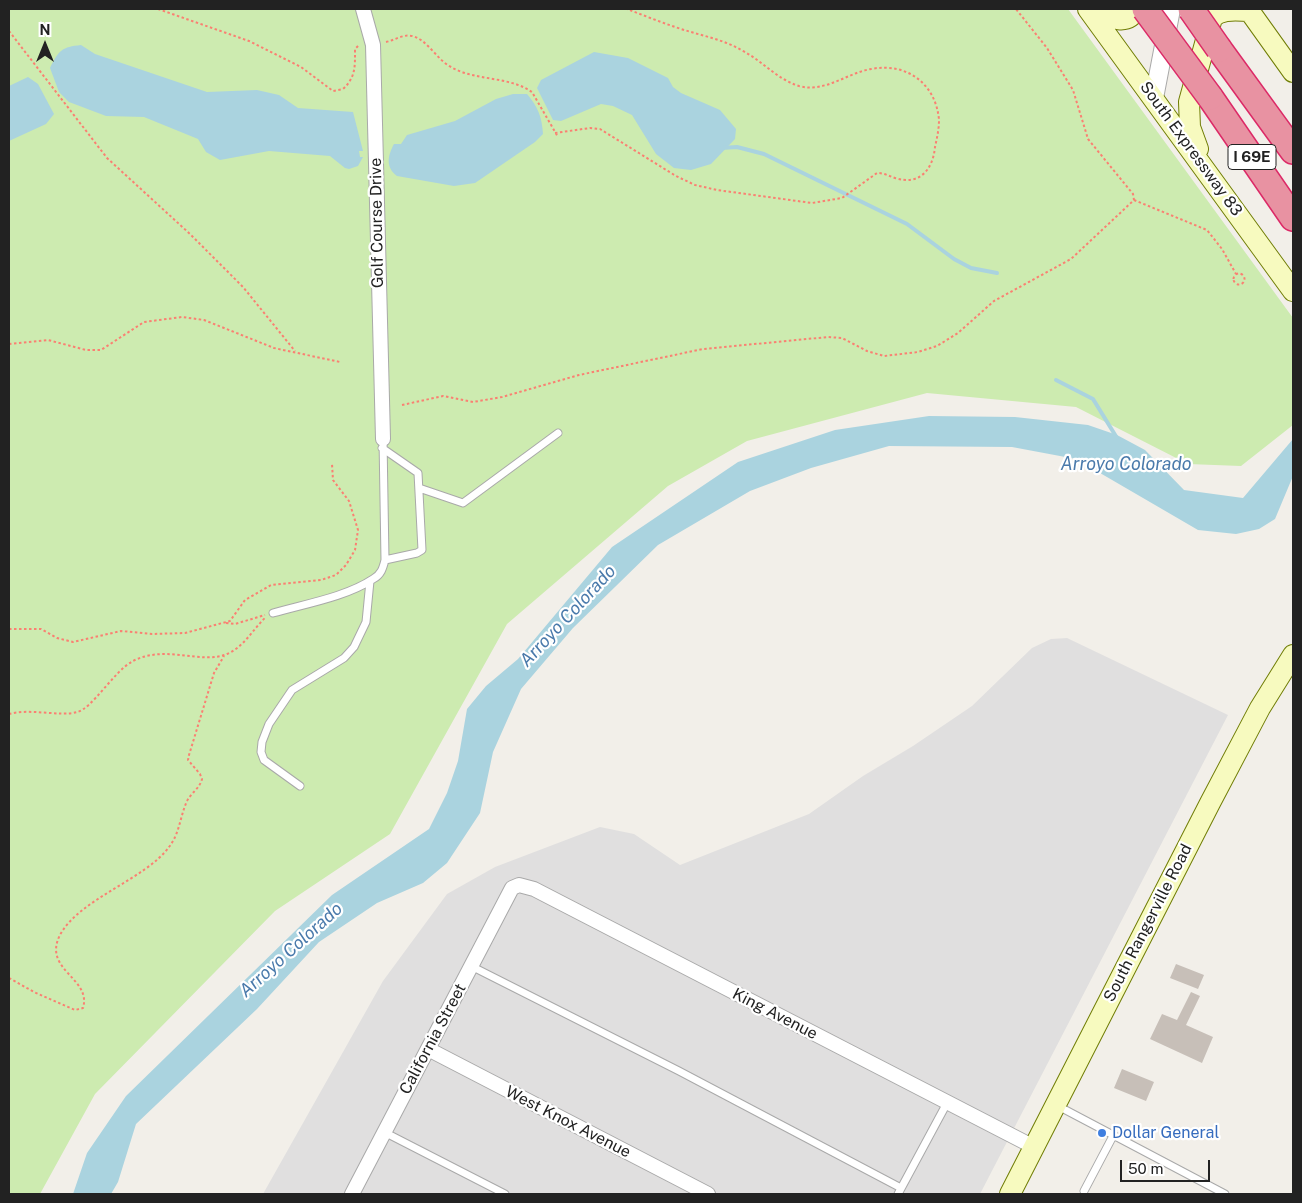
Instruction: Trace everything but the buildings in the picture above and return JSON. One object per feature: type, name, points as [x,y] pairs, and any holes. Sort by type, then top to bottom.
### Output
[{"type":"highway","name":"I 69E","points":[[1145,9],[1210,97],[1293,218]]},
{"type":"highway","name":"I 69E","points":[[1191,9],[1293,151]]},
{"type":"main road","points":[[1090,9],[1110,18],[1124,20],[1133,15],[1136,9]]},
{"type":"main road","name":"South Expressway 83","points":[[1090,9],[1293,291]]},
{"type":"main road","points":[[1205,167],[1190,127],[1188,114],[1189,102],[1212,18],[1217,13],[1224,11],[1249,10],[1290,64]]},
{"type":"main road","name":"South Rangerville Road","points":[[1010,1194],[1210,803],[1260,708],[1293,655]]},
{"type":"street","name":"Golf Course Drive","points":[[363,9],[372,43],[382,443]]},
{"type":"street","points":[[1154,98],[1172,9]]},
{"type":"street","name":"California Street","points":[[352,1194],[512,888],[516,886]]},
{"type":"street","name":"King Avenue","points":[[516,886],[526,886],[534,889],[1034,1147]]},
{"type":"street","name":"West Knox Avenue","points":[[428,1049],[708,1194]]},
{"type":"lane","points":[[419,488],[463,503],[558,433]]},
{"type":"lane","points":[[382,443],[418,473],[422,550],[417,553],[385,560]]},
{"type":"lane","points":[[274,613],[327,598],[370,581],[382,570],[385,560],[382,443]]},
{"type":"lane","points":[[300,786],[264,760],[261,752],[262,742],[269,724],[292,690],[344,658],[354,647],[366,622],[370,581]]},
{"type":"lane","points":[[471,966],[671,1066],[899,1191],[947,1102]]},
{"type":"lane","points":[[1055,1105],[1226,1194]]},
{"type":"lane","points":[[384,1132],[505,1194]]},
{"type":"lane","points":[[1084,1191],[1113,1136]]},
{"type":"path","points":[[158,9],[248,41],[301,67],[333,91],[342,90],[352,79],[355,71],[355,49],[357,45],[413,36],[423,42],[451,67],[478,77],[525,87],[532,92],[558,137]]},
{"type":"path","points":[[555,133],[590,128],[600,129],[676,176],[705,188],[812,203],[842,198],[877,174],[899,179],[914,178],[922,175],[932,165],[938,116],[930,90],[913,74],[898,69],[881,67],[818,86],[799,86],[773,73],[737,47],[627,9]]},
{"type":"path","points":[[1016,9],[1047,48],[1067,79],[1076,99],[1088,139],[1133,194],[1134,200]]},
{"type":"path","points":[[9,31],[106,158],[243,287],[295,351]]},
{"type":"path","points":[[1134,200],[1207,230],[1222,249],[1236,274],[1243,276],[1244,281],[1242,284],[1234,281],[1236,274]]},
{"type":"path","points":[[402,405],[443,396],[473,402],[502,397],[578,375],[703,349],[773,341],[836,337],[846,340],[874,355],[884,356],[928,349],[958,333],[994,300],[1071,259],[1134,200]]},
{"type":"path","points":[[9,344],[48,340],[86,350],[101,350],[144,322],[182,317],[204,320],[274,348],[340,362]]},
{"type":"path","points":[[9,629],[41,629],[57,638],[73,642],[113,632],[185,633],[226,623],[234,618],[245,600],[261,590],[279,583],[329,578],[346,565],[357,543],[358,525],[345,494],[333,480],[332,464]]},
{"type":"path","points":[[9,978],[34,992],[75,1010],[82,1008],[82,990],[61,966],[56,955],[57,942],[64,929],[76,916],[158,859],[173,841],[188,799],[202,779],[188,760],[214,673],[224,656],[239,647],[269,614],[235,624],[226,623]]},
{"type":"path","points":[[9,714],[41,711],[75,713],[83,710],[119,671],[133,662],[150,655],[224,656]]},
{"type":"shaded area","points":[[1067,638],[1228,715],[980,1194],[263,1194],[383,981],[447,894],[495,867],[600,827],[634,834],[680,865],[809,814],[863,776],[913,746],[972,706],[1032,648],[1051,639]]},
{"type":"green space","points":[[9,9],[1068,9],[1293,318],[1293,425],[1241,466],[1188,464],[1076,407],[927,393],[747,441],[668,486],[507,624],[390,834],[275,911],[95,1094],[40,1194],[9,1194]]},
{"type":"water","points":[[81,45],[95,54],[207,92],[257,90],[279,95],[298,108],[353,112],[363,151],[359,151],[360,157],[363,157],[358,166],[349,169],[330,156],[269,151],[220,160],[206,152],[198,139],[144,117],[106,116],[69,102],[59,92],[50,68],[59,53],[65,48]]},
{"type":"water","points":[[594,52],[628,58],[668,78],[673,87],[681,93],[720,110],[736,129],[735,139],[711,164],[691,170],[674,168],[656,154],[632,115],[613,106],[601,104],[561,121],[553,120],[537,88],[541,80]]},
{"type":"water","points":[[28,77],[38,84],[54,114],[46,124],[9,141],[9,86]]},
{"type":"water","points":[[513,94],[527,94],[531,99],[539,112],[543,134],[535,142],[475,183],[454,186],[397,176],[391,169],[389,157],[392,148],[394,144],[401,144],[407,135],[455,121],[496,99]]},
{"type":"water","name":"Arroyo Colorado","points":[[929,416],[1015,417],[1088,425],[1117,435],[1145,450],[1184,490],[1243,498],[1293,439],[1293,476],[1275,519],[1259,529],[1236,534],[1198,530],[1076,459],[1012,447],[889,446],[811,468],[750,491],[658,545],[573,628],[521,689],[493,752],[480,813],[447,863],[423,883],[377,903],[319,942],[257,1009],[136,1124],[118,1182],[111,1194],[73,1194],[87,1153],[126,1096],[332,895],[429,829],[447,793],[458,761],[467,709],[486,686],[518,659],[612,547],[738,462],[835,430]]},
{"type":"waterway","points":[[721,148],[737,147],[764,154],[907,224],[954,259],[971,268],[997,273]]},
{"type":"waterway","points":[[1056,380],[1093,399],[1117,438]]},
{"type":"place","name":"Dollar General","points":[[1102,1133]]}]
